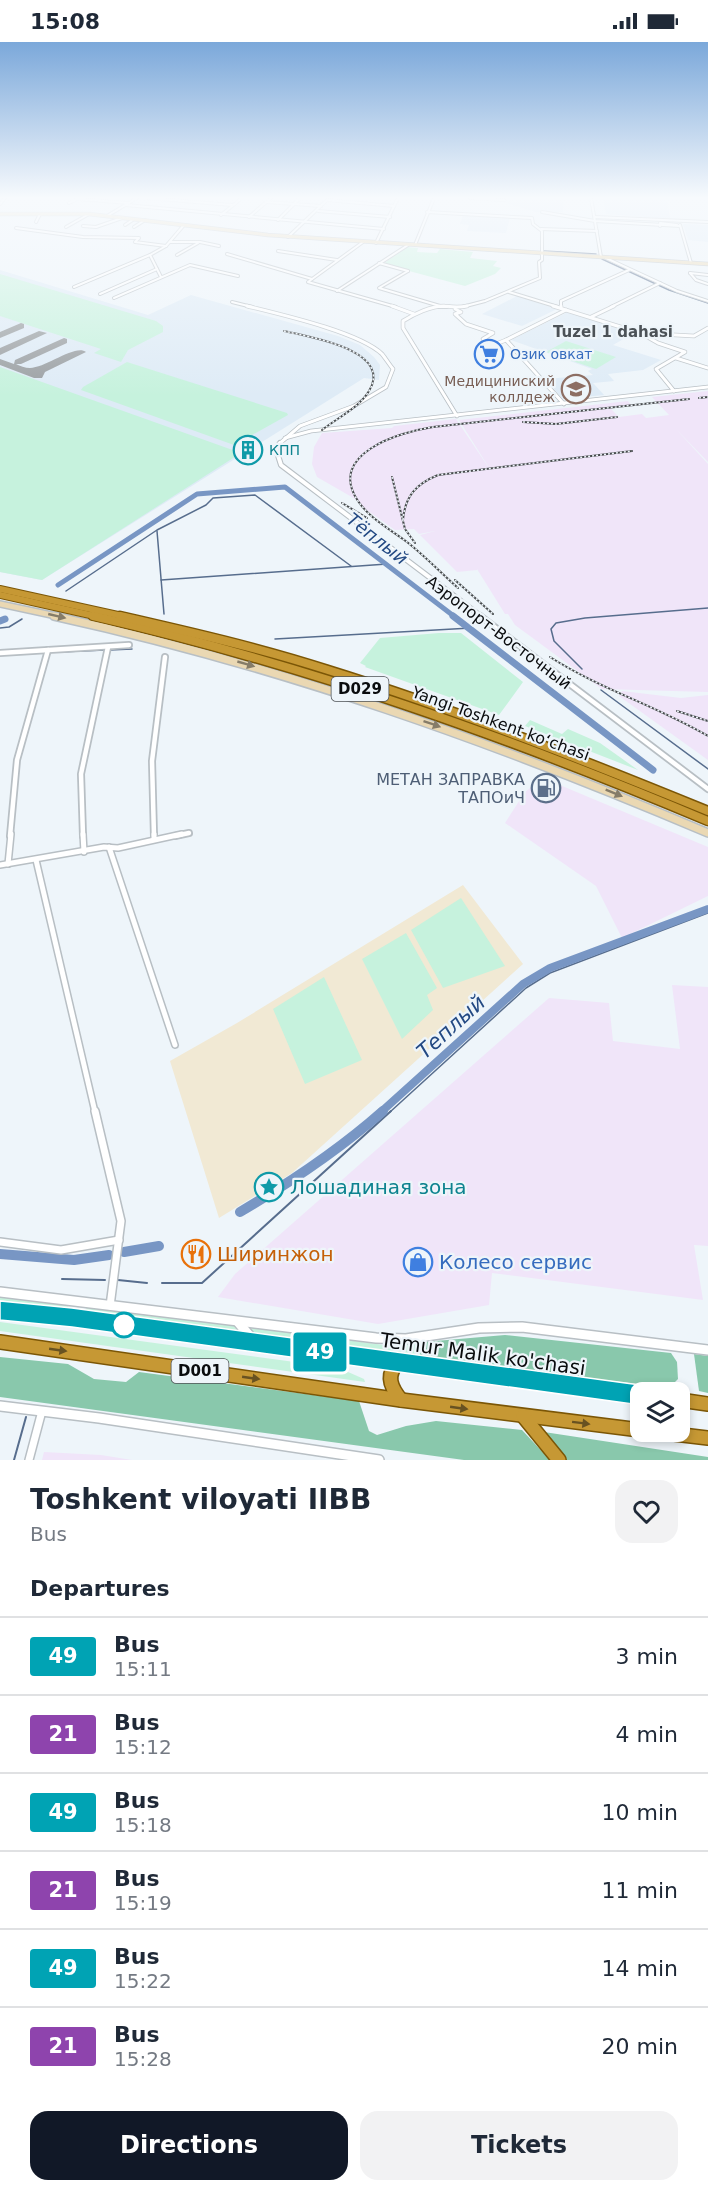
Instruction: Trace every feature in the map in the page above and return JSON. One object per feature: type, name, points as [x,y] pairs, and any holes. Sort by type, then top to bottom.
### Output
[{"type":"highway","name":"Yangi Toshkent ko‘chasi","points":[[0,589],[192,632],[335,672],[540,743],[708,811]]},
{"type":"highway","name":"Yangi Toshkent ko‘chasi","points":[[0,595],[182,637],[319,675],[536,750],[708,820]]},
{"type":"highway","name":"Temur Malik ko'chasi","points":[[0,1311],[65,1317],[630,1394]]},
{"type":"highway","name":"D001","points":[[0,1342],[401,1400],[630,1429]]},
{"type":"highway","points":[[398,1363],[390,1371],[389,1380],[394,1392],[401,1400]]},
{"type":"highway","points":[[690,1401],[708,1404]]},
{"type":"highway","points":[[523,1416],[559,1460]]},
{"type":"highway","points":[[690,1436],[708,1438]]},
{"type":"main road","points":[[0,604],[182,646],[317,686],[499,748],[708,832]]},
{"type":"street","points":[[74,287],[128,264]]},
{"type":"street","points":[[155,264],[161,277]]},
{"type":"street","points":[[114,298],[190,264]]},
{"type":"street","points":[[191,264],[238,276]]},
{"type":"street","points":[[262,264],[312,279]]},
{"type":"street","points":[[332,264],[308,283],[380,301],[414,314]]},
{"type":"street","points":[[337,291],[377,264]]},
{"type":"street","points":[[383,264],[408,271],[379,288],[455,309],[461,312],[455,314],[464,322],[494,333],[483,339],[496,344],[566,310]]},
{"type":"street","points":[[455,309],[485,301],[540,278],[539,264]]},
{"type":"street","points":[[616,264],[657,284],[708,301]]},
{"type":"street","points":[[100,294],[157,269]]},
{"type":"street","points":[[561,308],[561,302],[627,270]]},
{"type":"street","points":[[708,275],[690,273],[696,280],[708,284]]},
{"type":"street","points":[[591,317],[657,284]]},
{"type":"street","points":[[508,292],[640,333],[658,343],[685,352],[656,371],[674,391]]},
{"type":"street","points":[[232,302],[352,337],[366,343],[391,360],[394,370],[393,379],[385,389],[353,406],[305,424],[283,439]]},
{"type":"street","points":[[442,306],[405,318],[403,328],[457,416]]},
{"type":"street","points":[[640,333],[694,336],[708,328]]},
{"type":"street","points":[[506,340],[564,404]]},
{"type":"street","points":[[676,358],[708,368]]},
{"type":"street","points":[[283,439],[311,431],[708,387]]},
{"type":"street","name":"Аэропорт-Восточный","points":[[283,439],[276,449],[276,456],[281,465],[291,474],[708,789]]},
{"type":"street","points":[[0,653],[108,649],[129,645]]},
{"type":"street","points":[[84,852],[81,774],[108,649]]},
{"type":"street","points":[[8,864],[17,760],[48,652]]},
{"type":"street","points":[[154,839],[152,761],[165,657]]},
{"type":"street","points":[[0,865],[109,847],[118,848],[189,833]]},
{"type":"street","points":[[109,847],[175,1045]]},
{"type":"street","points":[[36,860],[121,1221],[110,1306]]},
{"type":"street","points":[[0,1242],[61,1250],[119,1240]]},
{"type":"street","points":[[0,1292],[361,1337],[395,1338],[479,1328],[522,1327],[708,1350]]},
{"type":"street","points":[[65,1317],[84,1303]]},
{"type":"street","points":[[238,1322],[255,1344]]},
{"type":"street","points":[[0,1406],[379,1460]]},
{"type":"street","points":[[29,1460],[42,1411]]},
{"type":"shaded area","points":[[0,270],[148,315],[191,295],[338,336],[360,345],[374,357],[380,365],[379,380],[364,378],[42,580],[0,572]]},
{"type":"shaded area","points":[[517,296],[557,309],[522,326],[482,314]]},
{"type":"shaded area","points":[[568,312],[634,333],[613,345],[661,360],[643,370],[608,374],[614,381],[593,383],[604,395],[563,399],[545,379],[593,375],[588,371],[592,369],[511,340]]},
{"type":"shaded area","points":[[708,391],[708,462],[676,429],[708,464],[708,692],[602,689],[515,625],[508,614],[505,614],[477,569],[457,572],[420,535],[435,531],[419,534],[414,529],[395,530],[364,508],[357,500],[317,477],[312,464],[314,447],[322,433],[392,428],[456,419],[493,474],[459,420],[628,401],[631,405],[610,408],[619,417],[642,414],[646,418],[669,415],[652,397]]},
{"type":"shaded area","points":[[622,691],[681,698],[708,695],[708,760],[619,696]]},
{"type":"shaded area","points":[[543,778],[708,847],[708,896],[622,938],[596,886],[505,823],[525,792]]},
{"type":"shaded area","points":[[463,885],[523,964],[292,1173],[219,1218],[170,1061],[237,1023]]},
{"type":"shaded area","points":[[672,985],[708,987],[708,1246],[694,1245],[703,1300],[492,1273],[489,1305],[378,1324],[218,1297],[235,1274],[549,998],[609,1003],[613,1041],[680,1049]]},
{"type":"shaded area","points":[[44,1452],[101,1455],[132,1460],[42,1460]]},
{"type":"green space","points":[[384,264],[494,264],[493,266],[501,268],[495,274],[465,286]]},
{"type":"green space","points":[[0,274],[156,321],[163,326],[163,332],[128,350],[121,362],[94,353],[101,349],[0,316]]},
{"type":"green space","points":[[566,341],[616,357],[596,369],[546,352]]},
{"type":"green space","points":[[127,362],[288,415],[234,445],[81,390]]},
{"type":"green space","points":[[0,367],[241,453],[42,580],[0,572]]},
{"type":"green space","points":[[461,633],[523,682],[499,715],[365,667],[360,663],[380,638]]},
{"type":"green space","points":[[530,720],[562,734],[568,729],[600,743],[638,770],[525,726]]},
{"type":"green space","points":[[461,898],[505,966],[443,988],[411,930]]},
{"type":"green space","points":[[406,933],[437,988],[427,995],[433,1010],[402,1039],[362,959]]},
{"type":"green space","points":[[324,977],[362,1060],[305,1084],[273,1009]]},
{"type":"green space","points":[[0,1295],[72,1304],[63,1310],[0,1300]]},
{"type":"green space","points":[[90,1306],[233,1325],[239,1332],[81,1312]]},
{"type":"green space","points":[[0,1322],[339,1368],[364,1379],[365,1382],[0,1331]]},
{"type":"green space","points":[[248,1327],[384,1345],[424,1342],[419,1357],[254,1334]]},
{"type":"green space","points":[[505,1335],[671,1353],[677,1362],[678,1379],[675,1382],[630,1383],[419,1357],[424,1342]]},
{"type":"green space","points":[[694,1354],[708,1356],[708,1393],[699,1391]]},
{"type":"green space","points":[[0,1357],[68,1364],[94,1379],[126,1382],[139,1372],[359,1401],[369,1431],[377,1435],[406,1426],[436,1421],[522,1430],[550,1460],[464,1460],[0,1397]]},
{"type":"green space","points":[[544,1432],[708,1457],[708,1460],[566,1460]]},
{"type":"waterway","points":[[613,264],[669,290],[708,303]]},
{"type":"waterway","name":"Тёплый","points":[[58,585],[197,494],[285,487],[455,617]]},
{"type":"waterway","points":[[66,591],[157,530],[206,505],[213,498],[255,495],[351,566]]},
{"type":"waterway","points":[[157,531],[161,580]]},
{"type":"waterway","points":[[161,580],[387,564]]},
{"type":"waterway","points":[[161,580],[164,614]]},
{"type":"waterway","points":[[582,669],[554,641],[551,629],[556,623],[585,618],[708,608]]},
{"type":"waterway","name":"Тёплый","points":[[453,616],[653,770]]},
{"type":"waterway","name":"Тёплый","points":[[0,621],[5,619]]},
{"type":"waterway","points":[[0,628],[9,627],[22,619]]},
{"type":"waterway","points":[[275,639],[471,628]]},
{"type":"waterway","points":[[109,650],[132,649]]},
{"type":"waterway","points":[[58,652],[105,650]]},
{"type":"waterway","points":[[601,690],[708,769]]},
{"type":"waterway","name":"Теплый","points":[[381,1112],[523,984],[550,968],[708,909]]},
{"type":"waterway","points":[[390,1112],[526,988],[550,973],[708,913]]},
{"type":"waterway","name":"Теплый","points":[[240,1212],[314,1165],[383,1111]]},
{"type":"waterway","points":[[162,1283],[202,1283],[391,1111]]},
{"type":"waterway","name":"Теплый","points":[[124,1252],[159,1246]]},
{"type":"waterway","name":"Теплый","points":[[0,1254],[74,1260],[109,1255]]},
{"type":"waterway","points":[[62,1279],[105,1280]]},
{"type":"waterway","points":[[118,1280],[147,1283]]},
{"type":"waterway","points":[[14,1460],[26,1417]]},
{"type":"taxiway","points":[[0,335],[21,326]]},
{"type":"taxiway","points":[[0,352],[42,333]]},
{"type":"taxiway","points":[[18,362],[64,341]]},
{"type":"taxiway","points":[[41,370],[81,352]]},
{"type":"taxiway","points":[[0,362],[27,372]]},
{"type":"taxiway","points":[[27,372],[38,376],[41,370]]},
{"type":"taxiway","points":[[27,372],[41,370]]},
{"type":"railway","points":[[284,331],[345,348],[360,356],[370,365],[374,377],[365,397],[354,408],[322,430]]},
{"type":"railway","points":[[699,398],[708,397]]},
{"type":"railway","points":[[458,588],[414,547],[374,518],[358,501],[351,485],[352,470],[359,458],[371,448],[403,434],[433,427],[689,399]]},
{"type":"railway","points":[[523,422],[556,424],[617,417]]},
{"type":"railway","points":[[403,520],[406,504],[413,492],[424,482],[438,475],[632,451]]},
{"type":"railway","points":[[392,477],[405,529],[415,543]]},
{"type":"railway","points":[[342,503],[367,518]]},
{"type":"railway","points":[[455,580],[493,614]]},
{"type":"railway","points":[[550,657],[589,679],[708,736]]},
{"type":"railway","points":[[677,711],[708,721]]},
{"type":"bus line","name":"49","points":[[0,1311],[72,1318],[630,1394]]},
{"type":"place","name":"Озик овкат","points":[[489,354]]},
{"type":"place","name":"Медициниский коллдеж","points":[[576,389]]},
{"type":"place","name":"КПП","points":[[248,450]]},
{"type":"place","name":"МЕТАН ЗАПРАВКА ТАПОиЧ","points":[[546,788]]},
{"type":"place","name":"Лошадиная зона","points":[[269,1187]]},
{"type":"place","name":"Ширинжон","points":[[196,1254]]},
{"type":"place","name":"Колесо сервис","points":[[418,1262]]},
{"type":"district","name":"Tuzel 1 dahasi","points":[[613,332]]}]
